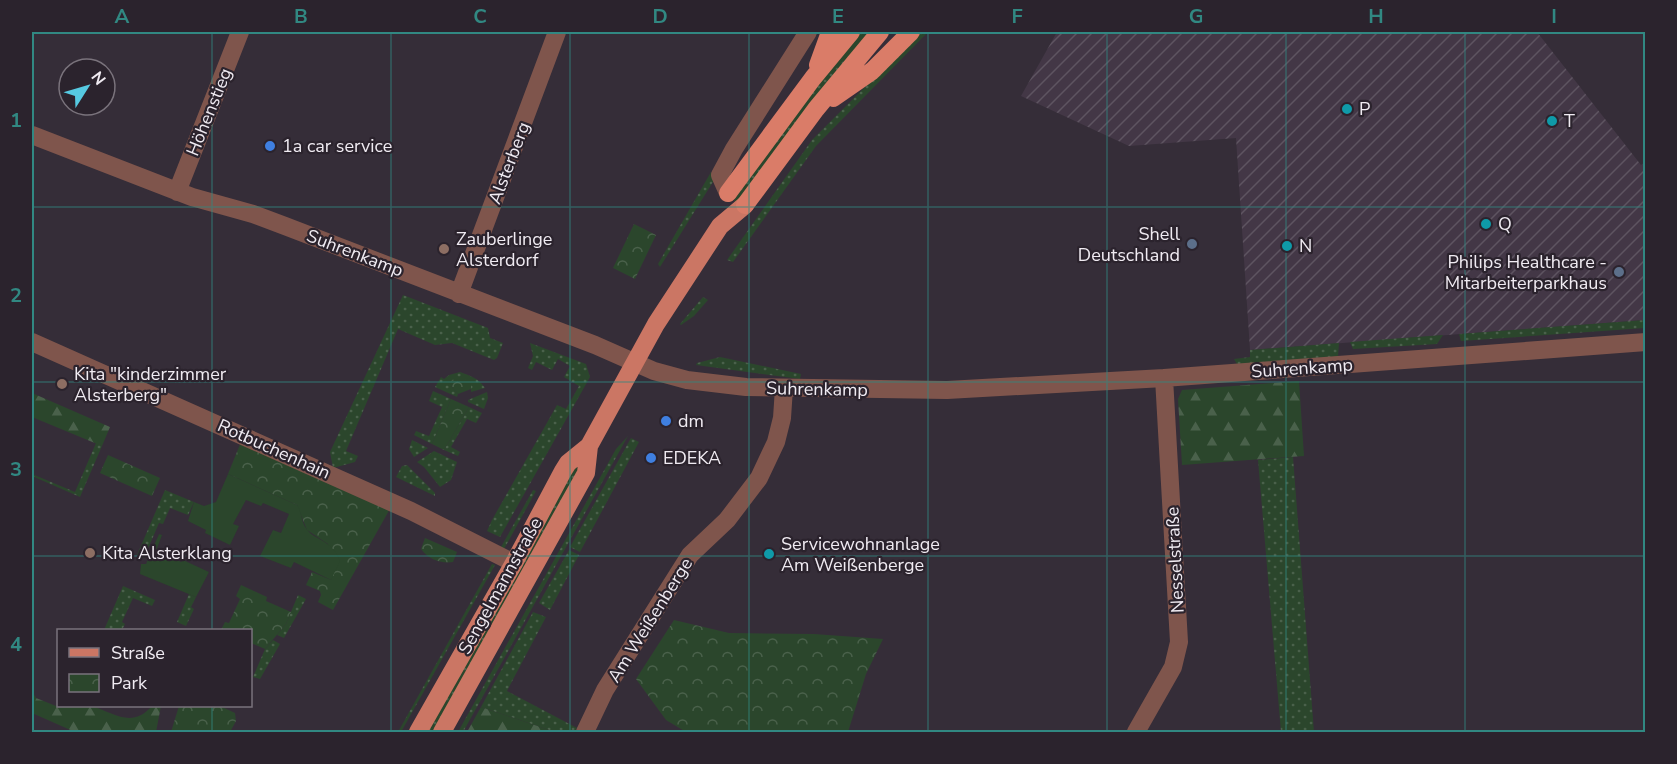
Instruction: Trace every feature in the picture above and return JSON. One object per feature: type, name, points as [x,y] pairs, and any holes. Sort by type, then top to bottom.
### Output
[{"type":"highway","points":[[813,78],[830,32]]},
{"type":"highway","points":[[813,78],[851,32]]},
{"type":"highway","name":"Sengelmannstraße","points":[[745,205],[816,109],[880,32]]},
{"type":"highway","points":[[816,109],[872,71],[911,32]]},
{"type":"highway","name":"Sengelmannstraße","points":[[728,193],[813,78]]},
{"type":"main road","name":"Sengelmannstraße","points":[[720,226],[728,193]]},
{"type":"main road","name":"Sengelmannstraße","points":[[442,732],[586,473],[589,446],[662,314],[720,226],[745,205]]},
{"type":"main road","name":"Sengelmannstraße","points":[[418,732],[514,563],[567,463],[589,446]]},
{"type":"street","name":"Höhenstieg","points":[[177,192],[240,32]]},
{"type":"street","name":"Alsterberg","points":[[459,294],[557,32]]},
{"type":"street","name":"Sengelmannstraße","points":[[728,193],[720,175],[808,32]]},
{"type":"street","name":"Suhrenkamp","points":[[32,135],[177,192],[253,214],[595,345],[661,373],[693,381],[746,387],[947,390],[1164,378],[1646,342]]},
{"type":"street","name":"Rotbuchenhain","points":[[32,342],[411,511],[514,563]]},
{"type":"street","name":"Nesselstraße","points":[[1136,732],[1175,662],[1179,642],[1164,378]]},
{"type":"street","name":"Am Weißenberge","points":[[585,732],[605,690],[690,555],[727,520],[759,478],[776,442],[782,418],[784,388]]},
{"type":"shaded area","points":[[1057,32],[1537,32],[1641,165],[1645,162],[1645,320],[1250,350],[1236,138],[1129,146],[1021,96]]},
{"type":"green space","points":[[860,32],[869,32],[737,203],[734,201],[792,119]]},
{"type":"green space","points":[[920,32],[928,32],[816,146],[733,262],[727,260],[812,140]]},
{"type":"green space","points":[[711,172],[716,177],[660,267],[658,264]]},
{"type":"green space","points":[[634,224],[656,235],[635,279],[613,268]]},
{"type":"green space","points":[[403,295],[488,328],[490,338],[503,343],[497,358],[494,360],[452,343],[435,345],[398,329],[346,451],[358,456],[355,462],[333,468],[330,452]]},
{"type":"green space","points":[[703,297],[708,300],[694,316],[681,325],[680,324]]},
{"type":"green space","points":[[1645,320],[1645,328],[1461,341],[1459,334]]},
{"type":"green space","points":[[1443,335],[1437,344],[1353,349],[1350,342]]},
{"type":"green space","points":[[530,343],[586,364],[590,377],[500,537],[487,531],[492,520],[557,405],[566,409],[579,386],[564,377],[570,366],[558,359],[552,370],[536,362],[532,370],[528,368],[533,356]]},
{"type":"green space","points":[[1339,343],[1338,357],[1238,366],[1234,359],[1250,357],[1250,350]]},
{"type":"green space","points":[[720,357],[801,374],[800,379],[696,365]]},
{"type":"green space","points":[[460,372],[471,376],[485,388],[471,392],[471,385],[453,381],[451,386],[458,394],[457,397],[435,387],[441,377],[444,379]]},
{"type":"green space","points":[[461,377],[469,381],[471,389],[458,394],[451,386],[452,381]]},
{"type":"green space","points":[[1299,381],[1304,456],[1182,465],[1178,399],[1182,390]]},
{"type":"green space","points":[[433,391],[451,399],[432,444],[414,435],[416,431],[429,436],[442,407],[429,401]]},
{"type":"green space","points":[[487,392],[488,398],[484,409],[468,402],[468,400]]},
{"type":"green space","points":[[32,393],[110,427],[102,446],[32,417]]},
{"type":"green space","points":[[451,399],[469,407],[444,450],[432,444]]},
{"type":"green space","points":[[469,407],[482,413],[476,423],[467,419],[451,447],[460,452],[458,456],[444,450]]},
{"type":"green space","points":[[628,436],[463,732],[458,732],[616,449]]},
{"type":"green space","points":[[631,438],[639,442],[580,552],[570,547]]},
{"type":"green space","points":[[412,440],[428,448],[414,457],[409,449]]},
{"type":"green space","points":[[241,442],[391,507],[333,610],[318,602],[320,591],[306,585],[312,572],[331,580],[328,544],[307,530],[297,505],[228,474]]},
{"type":"green space","points":[[96,443],[102,446],[80,497],[32,476],[32,474],[75,492]]},
{"type":"green space","points":[[434,451],[457,462],[451,480],[440,487],[417,462]]},
{"type":"green space","points":[[108,455],[160,478],[152,496],[100,473]]},
{"type":"green space","points":[[1293,457],[1314,732],[1281,732],[1258,460]]},
{"type":"green space","points":[[407,465],[435,493],[435,496],[396,477],[402,466]]},
{"type":"green space","points":[[574,466],[579,468],[433,732],[425,732]]},
{"type":"green space","points":[[228,474],[297,505],[309,532],[332,548],[340,561],[331,580],[294,562],[291,568],[260,556],[273,530],[281,533],[289,514],[263,503],[261,506],[246,500],[233,524],[239,526],[230,545],[205,533],[206,530],[188,521],[194,502],[204,506],[216,502]]},
{"type":"green space","points":[[165,490],[194,502],[188,515],[170,508],[163,524],[159,523],[144,558],[137,555]]},
{"type":"green space","points":[[533,490],[536,491],[504,549],[501,547]]},
{"type":"green space","points":[[159,534],[162,535],[156,551],[209,572],[196,597],[140,574],[141,564],[146,564]]},
{"type":"green space","points":[[425,538],[457,552],[453,562],[439,561],[427,556],[421,549]]},
{"type":"green space","points":[[569,550],[579,555],[550,610],[539,603]]},
{"type":"green space","points":[[492,564],[495,565],[401,732],[398,732]]},
{"type":"green space","points":[[241,585],[267,597],[266,601],[291,612],[286,624],[265,649],[252,643],[252,629],[222,629],[225,622],[229,623],[240,599],[236,596]]},
{"type":"green space","points":[[123,586],[155,600],[152,606],[133,598],[122,622],[125,624],[122,629],[104,629]]},
{"type":"green space","points":[[189,594],[196,597],[191,607],[194,609],[186,626],[177,622]]},
{"type":"green space","points":[[298,595],[306,599],[284,638],[277,635],[286,624]]},
{"type":"green space","points":[[533,612],[546,617],[507,691],[577,728],[575,732],[555,732],[481,707]]},
{"type":"green space","points":[[674,620],[729,633],[814,634],[883,639],[866,674],[848,732],[686,732],[666,720],[636,679]]},
{"type":"green space","points":[[273,640],[280,644],[260,679],[253,677],[265,649]]},
{"type":"green space","points":[[32,691],[36,698],[56,706],[57,704],[57,707],[95,707],[130,718],[145,713],[151,707],[161,707],[156,732],[75,732],[32,713]]},
{"type":"green space","points":[[179,707],[222,707],[235,713],[236,721],[230,732],[171,732]]},
{"type":"green space","points":[[481,707],[555,732],[467,732]]},
{"type":"place","name":"P","points":[[1347,109]]},
{"type":"place","name":"T","points":[[1552,121]]},
{"type":"place","name":"1a car service","points":[[270,146]]},
{"type":"place","name":"Q","points":[[1486,224]]},
{"type":"place","name":"Shell Deutschland","points":[[1192,244]]},
{"type":"place","name":"N","points":[[1287,246]]},
{"type":"place","name":"Zauberlinge Alsterdorf","points":[[444,249]]},
{"type":"place","name":"Philips Healthcare - Mitarbeiterparkhaus","points":[[1619,272]]},
{"type":"place","name":"Kita \"kinderzimmer Alsterberg\"","points":[[62,384]]},
{"type":"place","name":"dm","points":[[666,421]]},
{"type":"place","name":"EDEKA","points":[[651,458]]},
{"type":"place","name":"Kita Alsterklang","points":[[90,553]]},
{"type":"place","name":"Servicewohnanlage Am Weißenberge","points":[[769,554]]}]
